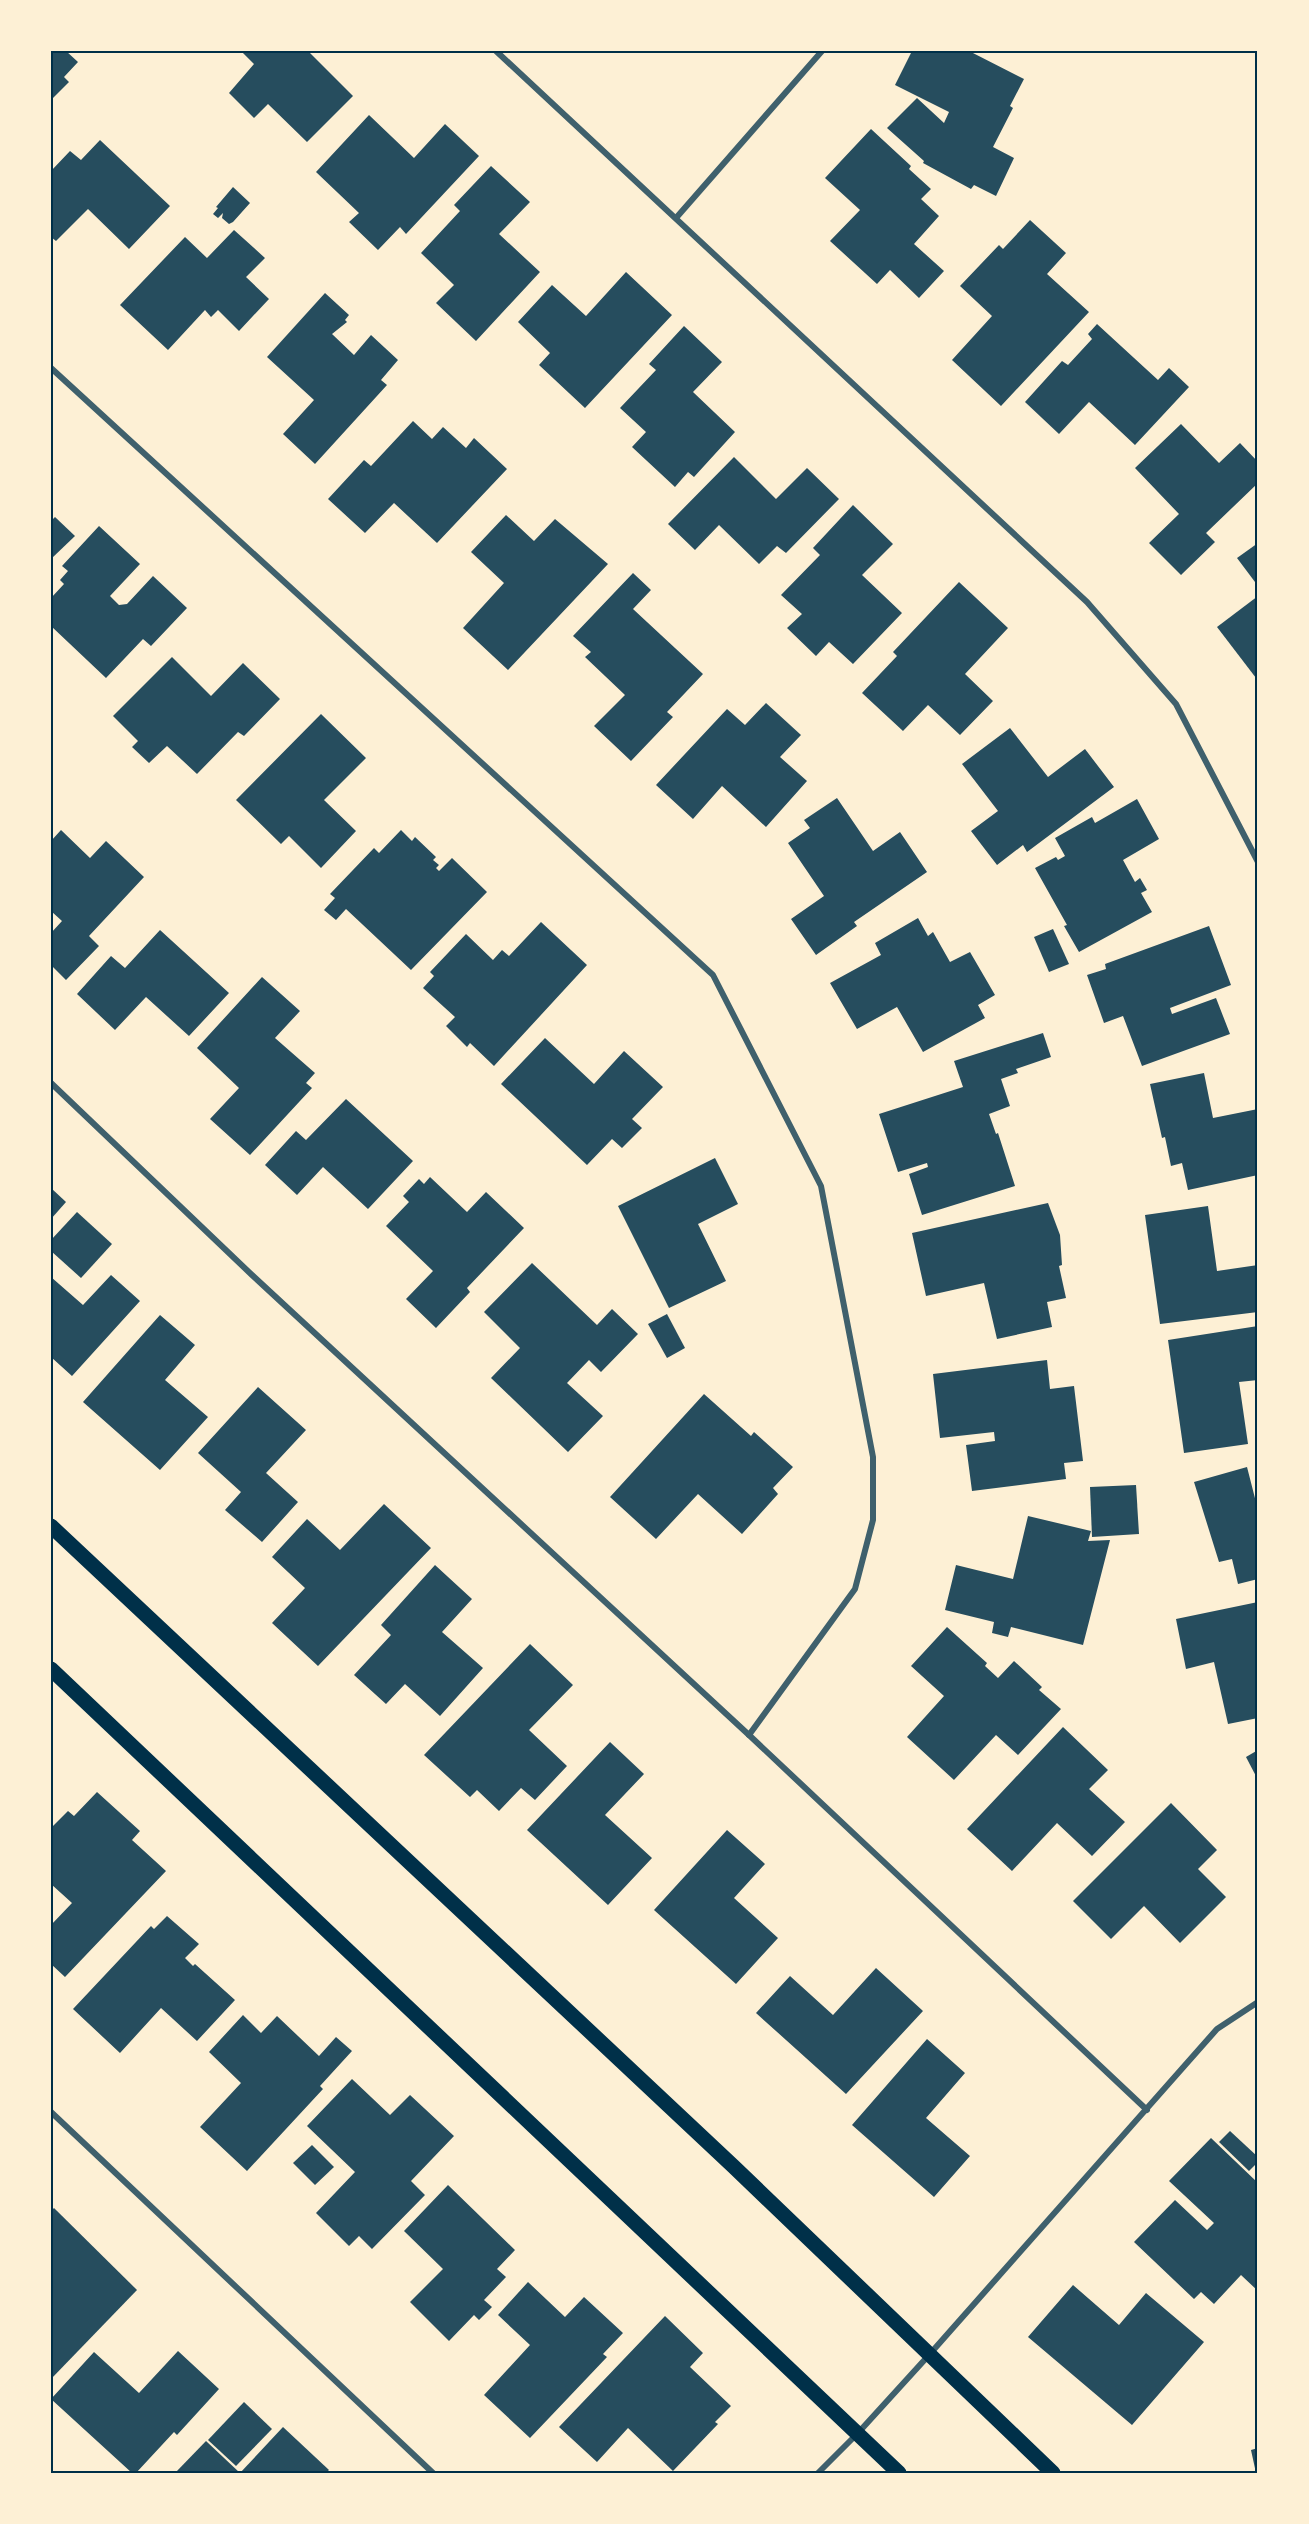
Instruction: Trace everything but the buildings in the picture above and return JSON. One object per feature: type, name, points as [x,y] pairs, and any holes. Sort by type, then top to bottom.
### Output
[{"type":"main road","points":[[51,1526],[733,2166],[1053,2473]]},
{"type":"main road","points":[[51,1669],[899,2473]]},
{"type":"street","points":[[496,51],[1086,602],[1176,704],[1258,862]]},
{"type":"street","points":[[676,218],[822,51]]},
{"type":"street","points":[[51,368],[713,975],[821,1186],[873,1457],[873,1520],[855,1589],[749,1735]]},
{"type":"street","points":[[51,1083],[252,1275],[749,1735],[1147,2110]]},
{"type":"street","points":[[818,2473],[929,2355],[1217,2030],[1258,2002]]},
{"type":"street","points":[[51,2112],[433,2473]]}]
